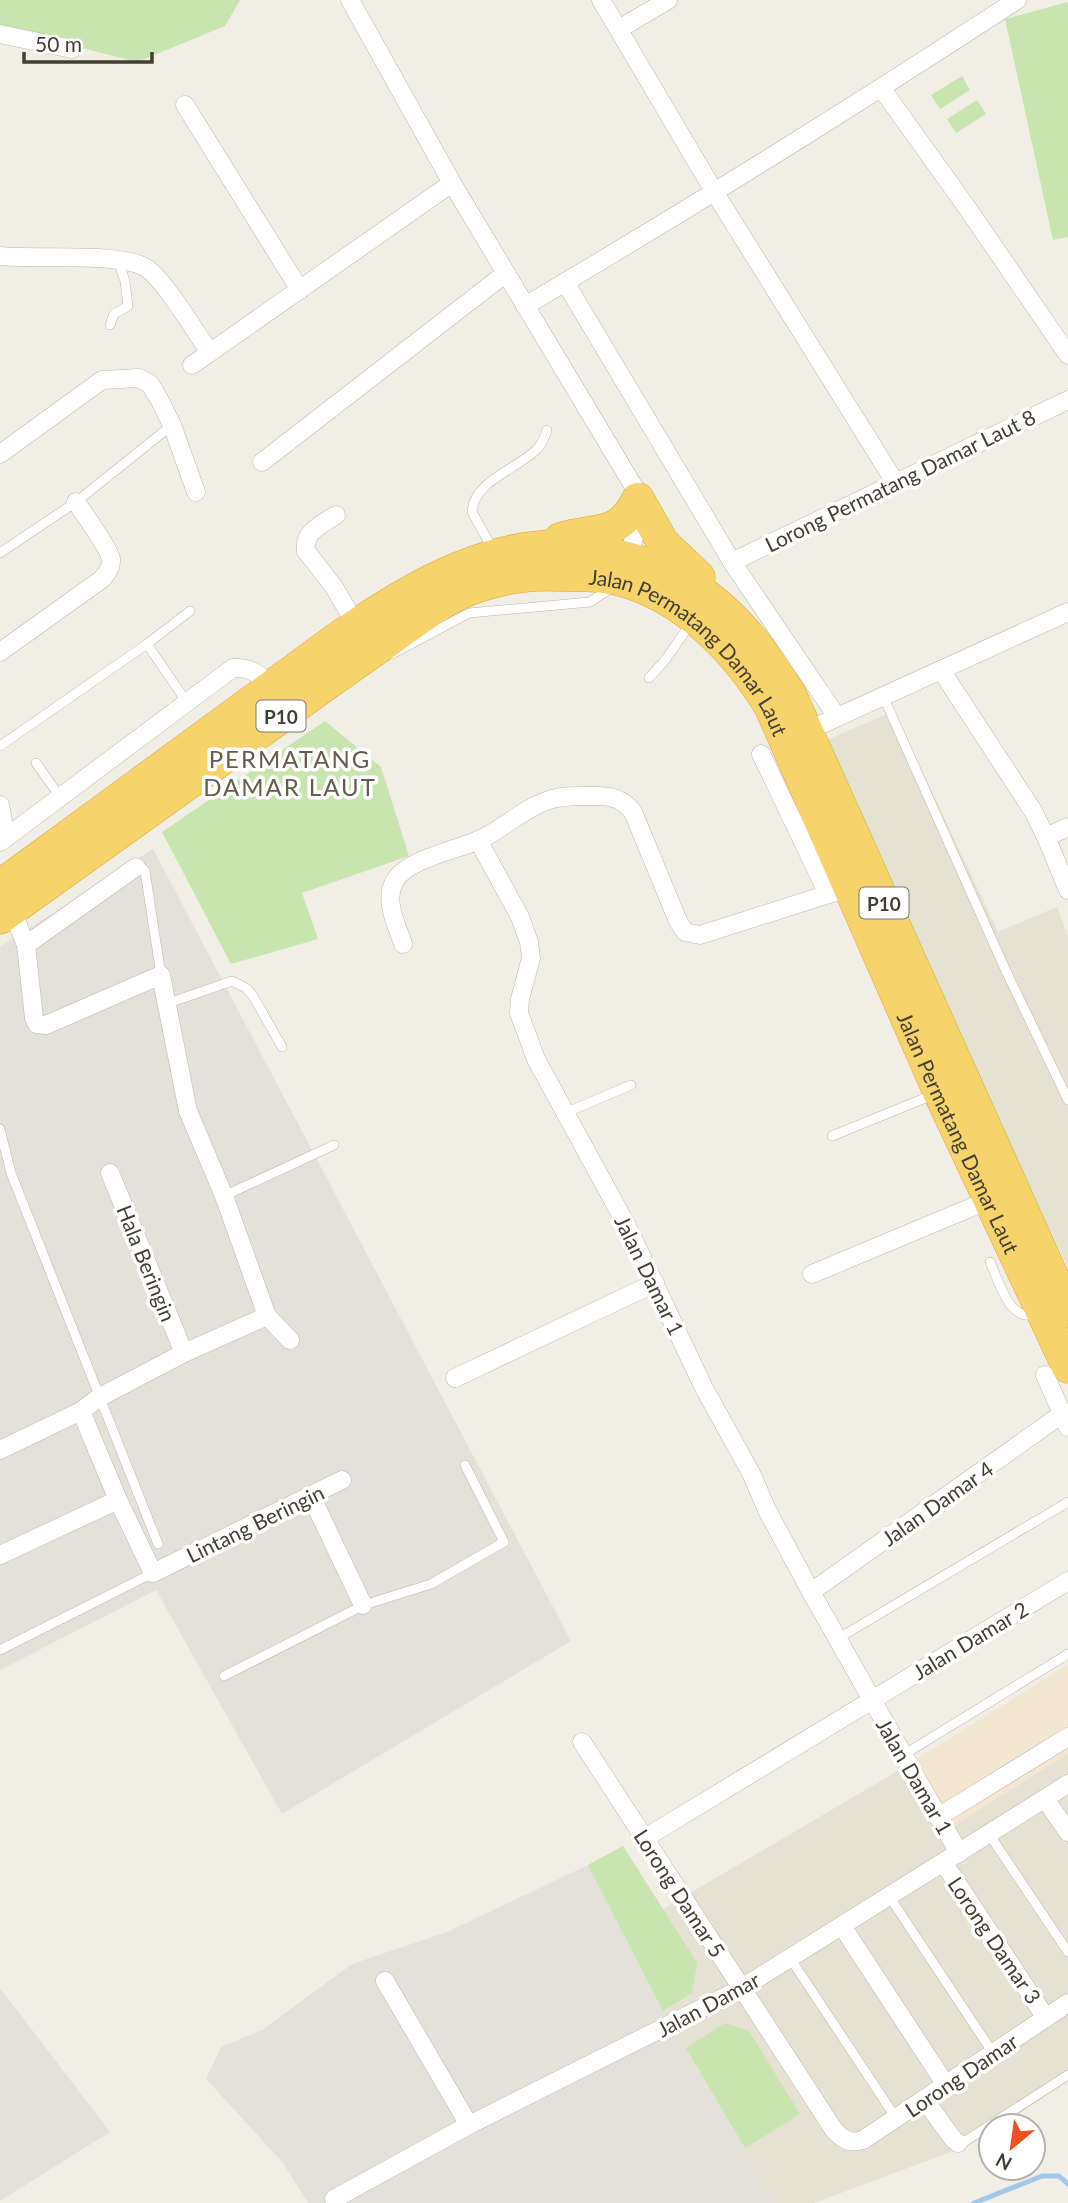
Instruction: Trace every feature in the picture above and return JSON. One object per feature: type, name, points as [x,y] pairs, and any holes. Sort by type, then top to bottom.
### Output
[{"type":"highway","points":[[542,546],[565,538],[592,534],[619,524],[629,516],[638,499]]},
{"type":"highway","points":[[638,499],[663,542],[675,557],[697,575],[707,612]]},
{"type":"highway","name":"Jalan Permatang Damar Laut","points":[[4,905],[271,688],[356,625],[421,586],[457,568],[496,555],[542,546],[589,551],[625,569]]},
{"type":"highway","name":"Jalan Permatang Damar Laut","points":[[4,905],[434,608],[468,590],[504,579],[544,575],[587,575],[625,569],[671,572],[707,612],[770,661],[790,694],[1060,1272],[1055,1312],[1056,1371]]},
{"type":"highway","name":"Jalan Permatang Damar Laut","points":[[707,612],[728,648],[751,675],[770,706],[839,891],[939,1092],[989,1200],[1055,1312]]},
{"type":"street","points":[[350,0],[452,183],[634,487],[638,499],[638,519],[625,569]]},
{"type":"street","points":[[601,0],[715,193],[895,482]]},
{"type":"street","points":[[619,29],[668,0]]},
{"type":"street","points":[[525,306],[715,193],[1017,0]]},
{"type":"street","points":[[0,34],[72,49]]},
{"type":"street","points":[[881,89],[968,209],[1068,355]]},
{"type":"street","points":[[185,105],[300,290]]},
{"type":"street","points":[[192,365],[452,183]]},
{"type":"street","points":[[0,256],[118,259],[139,264],[149,270],[209,351]]},
{"type":"street","points":[[262,462],[506,273]]},
{"type":"street","points":[[565,282],[732,562],[837,717]]},
{"type":"street","points":[[0,454],[102,380],[139,378],[150,384],[172,425],[196,492]]},
{"type":"street","name":"Lorong Permatang Damar Laut 8","points":[[732,562],[1068,400]]},
{"type":"street","points":[[0,652],[102,579],[109,570],[111,561],[107,551],[76,502]]},
{"type":"street","points":[[336,515],[307,537],[306,551],[334,587],[356,625]]},
{"type":"street","points":[[807,731],[1068,612]]},
{"type":"street","points":[[3,840],[233,668],[252,670],[271,688]]},
{"type":"street","points":[[941,670],[1033,811],[1068,890]]},
{"type":"street","points":[[403,944],[390,904],[395,881],[403,871],[455,847],[478,840],[547,801],[568,796],[616,798],[626,803],[633,812],[685,932],[700,935],[839,891],[761,754]]},
{"type":"street","points":[[0,805],[3,840]]},
{"type":"street","points":[[1046,837],[1068,827]]},
{"type":"street","name":"Jalan Damar 1","points":[[478,840],[520,917],[529,942],[531,958],[519,1013],[536,1059],[626,1226],[704,1388],[752,1475],[767,1510],[938,1817],[951,1858]]},
{"type":"street","points":[[26,945],[136,867]]},
{"type":"street","points":[[4,905],[26,945],[34,1018],[37,1024],[46,1025],[160,975],[188,1111],[224,1195],[267,1316],[290,1340]]},
{"type":"street","name":"Hala Beringin","points":[[110,1173],[184,1353]]},
{"type":"street","points":[[812,1274],[989,1200]]},
{"type":"street","points":[[455,1378],[654,1283]]},
{"type":"street","points":[[0,1450],[81,1411],[100,1397],[184,1353],[267,1316]]},
{"type":"street","points":[[1056,1371],[1065,1421]]},
{"type":"street","points":[[81,1411],[118,1500],[160,1570]]},
{"type":"street","name":"Jalan Damar 4","points":[[811,1592],[1065,1421]]},
{"type":"street","name":"Lintang Beringin","points":[[160,1570],[342,1480]]},
{"type":"street","points":[[311,1496],[363,1605]]},
{"type":"street","points":[[0,1555],[118,1500]]},
{"type":"street","name":"Jalan Damar 2","points":[[872,1700],[1068,1581]]},
{"type":"street","name":"Jalan Damar 1","points":[[645,1838],[872,1700]]},
{"type":"street","points":[[938,1817],[1068,1737]]},
{"type":"street","name":"Lorong Damar 5","points":[[582,1742],[834,2130],[846,2141],[853,2143]]},
{"type":"street","name":"Jalan Damar","points":[[334,2199],[468,2125],[742,1988],[1068,1784]]},
{"type":"street","points":[[1045,1798],[1068,1832]]},
{"type":"street","name":"Lorong Damar 3","points":[[951,1858],[1046,2018]]},
{"type":"street","points":[[842,1926],[946,2085]]},
{"type":"street","points":[[385,1981],[468,2125]]},
{"type":"street","name":"Lorong Damar","points":[[853,2143],[863,2140],[1068,2003]]},
{"type":"street","points":[[924,2099],[953,2140],[958,2143]]},
{"type":"lane","points":[[110,325],[114,314],[128,306],[125,281],[118,259]]},
{"type":"lane","points":[[0,553],[76,502],[172,425]]},
{"type":"lane","points":[[496,555],[471,512],[472,505],[488,484],[537,449],[547,430]]},
{"type":"lane","points":[[0,746],[190,611]]},
{"type":"lane","points":[[649,678],[674,645],[707,612]]},
{"type":"lane","points":[[147,644],[188,704]]},
{"type":"lane","points":[[883,696],[1006,971],[1068,1100]]},
{"type":"lane","points":[[36,763],[61,798]]},
{"type":"lane","points":[[136,867],[145,872],[160,975]]},
{"type":"lane","points":[[166,1004],[232,981],[246,988],[253,996],[282,1047]]},
{"type":"lane","points":[[565,1113],[631,1084]]},
{"type":"lane","points":[[832,1136],[939,1092]]},
{"type":"lane","points":[[0,1129],[12,1173],[158,1544]]},
{"type":"lane","points":[[224,1195],[334,1145]]},
{"type":"lane","points":[[990,1262],[1015,1311],[1029,1316],[1055,1312]]},
{"type":"lane","points":[[224,1676],[363,1605],[431,1584],[504,1542],[465,1465]]},
{"type":"lane","points":[[837,1639],[1068,1502]]},
{"type":"lane","points":[[0,1650],[160,1570]]},
{"type":"lane","points":[[903,1755],[1068,1654]]},
{"type":"lane","points":[[989,1835],[1068,1952]]},
{"type":"lane","points":[[888,1896],[993,2053]]},
{"type":"lane","points":[[790,1958],[896,2118]]},
{"type":"lane","points":[[958,2143],[964,2143],[1068,2075]]},
{"type":"shaded area","points":[[894,711],[998,932],[1057,907],[1068,936],[1068,1268],[822,742]]},
{"type":"shaded area","points":[[153,849],[571,1641],[282,1814],[156,1590],[0,1670],[0,947]]},
{"type":"shaded area","points":[[1068,1665],[1068,2081],[1022,2112],[977,2112],[977,2139],[948,2153],[814,2203],[775,2203],[663,2011],[588,1865],[623,1846],[663,1909],[901,1769]]},
{"type":"shaded area","points":[[1068,1665],[1068,1754],[937,1836],[901,1769]]},
{"type":"shaded area","points":[[588,1865],[663,2011],[775,2203],[308,2203],[283,2163],[206,2079],[221,2047],[262,2030],[352,1964],[447,1932]]},
{"type":"shaded area","points":[[0,1988],[110,2132],[0,2201]]},
{"type":"green space","points":[[0,0],[240,0],[225,26],[137,62],[0,27]]},
{"type":"green space","points":[[1068,2],[1068,237],[1053,240],[1005,19]]},
{"type":"green space","points":[[962,76],[970,90],[940,109],[931,95]]},
{"type":"green space","points":[[977,100],[986,114],[956,133],[947,119]]},
{"type":"green space","points":[[325,721],[381,767],[409,856],[302,893],[318,939],[231,964],[162,832]]},
{"type":"green space","points":[[623,1846],[697,1963],[692,1993],[663,2011],[588,1865]]},
{"type":"green space","points":[[725,2023],[749,2031],[800,2114],[745,2148],[686,2048]]},
{"type":"waterway","points":[[974,2203],[1042,2176],[1059,2176],[1068,2184]]},
{"type":"district","name":"PERMATANG DAMAR LAUT","points":[[290,772]]}]
